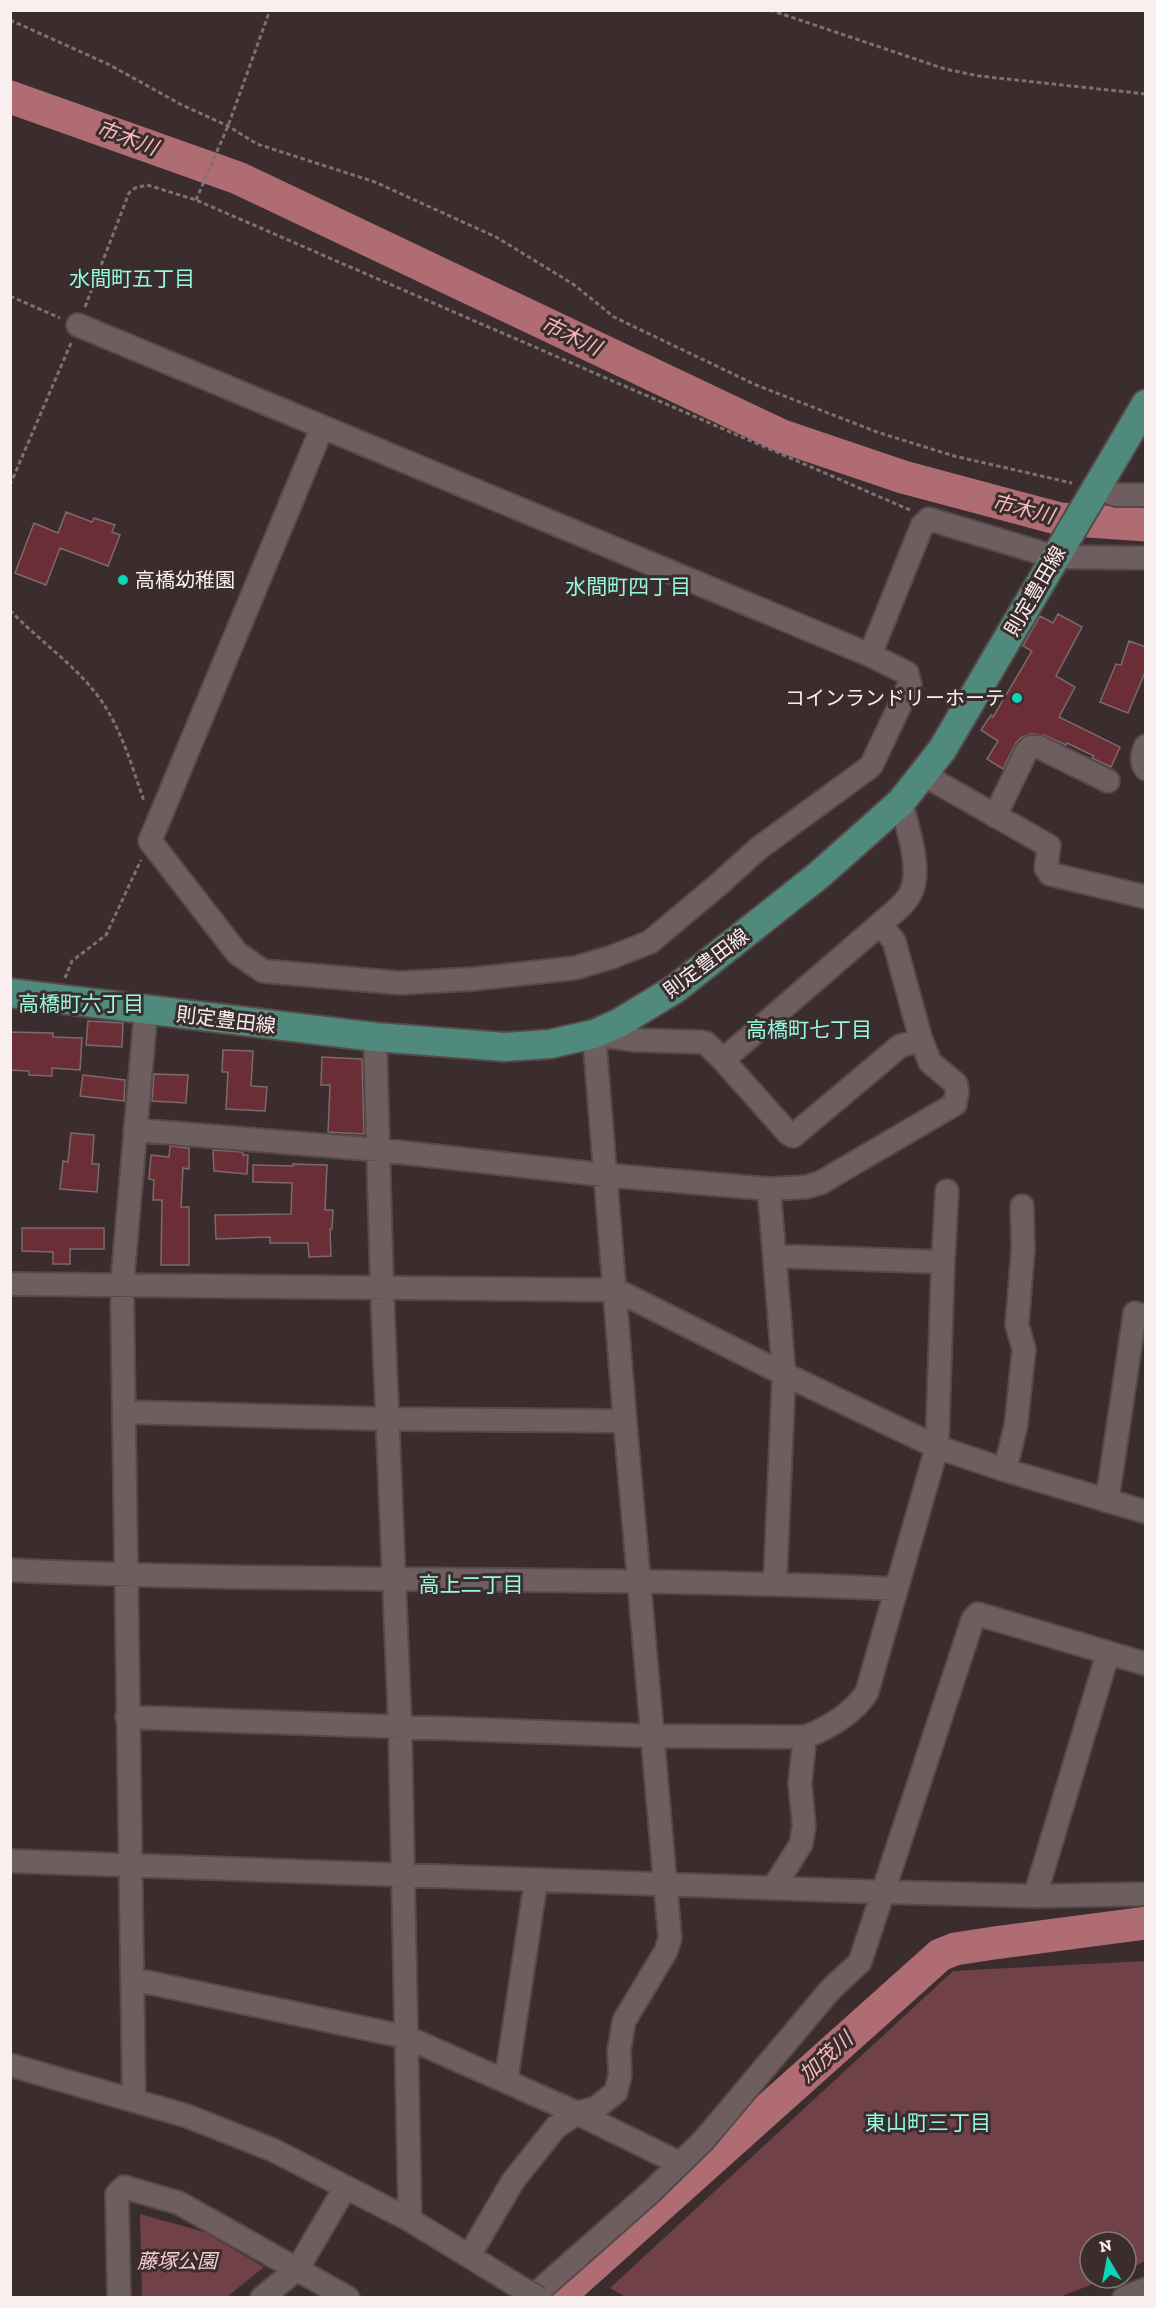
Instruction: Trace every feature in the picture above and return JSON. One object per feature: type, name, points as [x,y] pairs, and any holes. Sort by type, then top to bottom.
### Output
[{"type":"main road","name":"則定豊田線","points":[[10,993],[375,1037],[505,1047],[550,1044],[594,1034],[619,1023],[675,989],[819,875],[901,802],[924,775],[942,750],[1146,404]]},
{"type":"street","points":[[78,325],[870,655],[907,673],[910,684],[871,766],[801,815],[759,848],[650,942],[612,957],[575,968],[400,983],[263,971],[237,953],[150,841],[322,428]]},
{"type":"street","points":[[1095,488],[1117,495],[1146,495]]},
{"type":"street","points":[[870,655],[922,526],[929,519],[1055,557],[1146,558]]},
{"type":"street","points":[[1146,746],[1143,754],[1143,764],[1146,769]]},
{"type":"street","points":[[995,816],[1026,752],[1031,747],[1039,747],[1108,781]]},
{"type":"street","points":[[924,775],[1049,846],[1046,868],[1048,873],[1143,892]]},
{"type":"street","points":[[723,1060],[905,902],[914,883],[915,859],[901,802]]},
{"type":"street","points":[[135,1130],[380,1150],[605,1175],[769,1189],[806,1187],[820,1183],[955,1104],[956,1084],[930,1062],[921,1040],[894,941],[880,924]]},
{"type":"street","points":[[134,2101],[122,1285],[146,1010]]},
{"type":"street","points":[[469,2256],[513,2181],[556,2127],[576,2113],[596,2108],[616,2092],[620,2075],[619,2050],[624,2021],[666,1951],[670,1938],[594,1034],[633,1040],[706,1043],[788,1133],[794,1136],[900,1046],[921,1040]]},
{"type":"street","points":[[375,1037],[380,1150],[382,1288],[400,1726],[410,2220]]},
{"type":"street","points":[[769,1189],[784,1374],[775,1583]]},
{"type":"street","points":[[127,1718],[653,1736],[805,1737],[817,1733],[860,1704],[867,1692],[937,1447],[947,1191]]},
{"type":"street","points":[[1005,1470],[1016,1425],[1024,1349],[1017,1325],[1023,1250],[1022,1206]]},
{"type":"street","points":[[775,1256],[943,1262]]},
{"type":"street","points":[[10,1284],[616,1290],[937,1447],[1146,1512]]},
{"type":"street","points":[[1107,1501],[1135,1314],[1146,1317]]},
{"type":"street","points":[[125,1412],[388,1419],[625,1421]]},
{"type":"street","points":[[10,1570],[125,1575],[775,1583],[895,1589]]},
{"type":"street","points":[[10,2065],[187,2116],[273,2150],[410,2220],[530,2294],[651,2192],[704,2140],[831,1989],[860,1962],[973,1619],[978,1614],[1146,1664]]},
{"type":"street","points":[[1035,1896],[1108,1653]]},
{"type":"street","points":[[774,1887],[801,1844],[804,1826],[800,1784],[805,1737]]},
{"type":"street","points":[[10,1861],[402,1873],[883,1892],[1035,1896],[1146,1893]]},
{"type":"street","points":[[506,2081],[536,1880]]},
{"type":"street","points":[[132,1979],[406,2037],[576,2113],[679,2163]]},
{"type":"street","points":[[119,2298],[117,2194],[124,2187],[179,2203],[348,2298]]},
{"type":"street","points":[[262,2298],[298,2268],[345,2188]]},
{"type":"street","points":[[1124,2298],[1146,2289]]},
{"type":"path","points":[[196,200],[228,126],[270,10]]},
{"type":"path","points":[[771,10],[945,69],[979,76],[1146,94]]},
{"type":"path","points":[[10,20],[110,65],[180,104],[228,126],[257,144],[375,182],[496,237],[573,284],[614,317],[756,385],[877,432],[954,456],[1095,488]]},
{"type":"path","points":[[10,485],[78,325],[129,193],[135,188],[147,185],[196,200],[929,519]]},
{"type":"path","points":[[10,296],[78,325]]},
{"type":"path","points":[[10,610],[94,691],[117,728],[144,801],[160,819]]},
{"type":"path","points":[[56,999],[72,961],[106,934],[150,841]]},
{"type":"green space","points":[[1145,1961],[1145,2261],[1138,2265],[1138,2230],[1078,2230],[1078,2290],[1057,2298],[627,2298],[610,2288],[953,1971]]},
{"type":"green space","name":"藤塚公園","points":[[140,2214],[204,2232],[264,2267],[227,2297],[142,2297]]},
{"type":"building","points":[[66,512],[92,522],[94,518],[115,525],[112,532],[120,535],[108,566],[60,548],[46,585],[15,573],[34,523],[58,533]]},
{"type":"building","points":[[1058,614],[1082,627],[1056,676],[1075,687],[1059,717],[1120,747],[1111,767],[1067,743],[1066,745],[1044,735],[1031,734],[1022,737],[1016,743],[1003,769],[987,759],[998,741],[981,730],[991,715],[993,717],[1032,651],[1023,646],[1040,616],[1053,623]]},
{"type":"building","points":[[1129,641],[1146,647],[1146,670],[1128,713],[1100,702],[1116,664],[1121,665]]},
{"type":"building","points":[[88,1021],[123,1023],[122,1047],[86,1045]]},
{"type":"building","points":[[10,1032],[53,1033],[53,1037],[82,1038],[80,1070],[52,1068],[52,1076],[29,1075],[29,1071],[10,1070]]},
{"type":"building","points":[[223,1050],[253,1051],[251,1086],[267,1087],[265,1111],[226,1109],[228,1072],[222,1072]]},
{"type":"building","points":[[322,1057],[362,1059],[364,1134],[328,1132],[330,1085],[321,1085]]},
{"type":"building","points":[[154,1074],[188,1075],[186,1103],[152,1101]]},
{"type":"building","points":[[83,1075],[125,1080],[124,1101],[80,1096]]},
{"type":"building","points":[[71,1133],[94,1135],[92,1164],[99,1164],[97,1192],[60,1189],[63,1161],[68,1162]]},
{"type":"building","points":[[170,1146],[189,1148],[189,1169],[183,1168],[181,1207],[189,1207],[189,1265],[161,1265],[162,1200],[153,1200],[154,1180],[149,1179],[151,1155],[169,1157]]},
{"type":"building","points":[[213,1150],[243,1152],[243,1155],[248,1155],[247,1174],[214,1171]]},
{"type":"building","points":[[293,1164],[327,1165],[325,1210],[333,1210],[332,1229],[330,1229],[331,1256],[309,1257],[308,1243],[270,1243],[270,1237],[216,1239],[215,1215],[291,1214],[292,1183],[253,1182],[253,1165],[293,1166]]},
{"type":"building","points":[[22,1228],[104,1228],[104,1249],[70,1249],[70,1264],[53,1264],[53,1252],[22,1251]]},
{"type":"waterway","name":"市木川","points":[[10,97],[238,178],[782,436],[903,477],[1060,519],[1146,525]]},
{"type":"waterway","name":"加茂川","points":[[557,2298],[940,1955],[955,1949],[1146,1923]]},
{"type":"place","name":"高橋幼稚園","points":[[123,580]]},
{"type":"place","name":"コインランドリーホーテ","points":[[1017,698]]},
{"type":"district","name":"水間町五丁目","points":[[132,279]]},
{"type":"district","name":"水間町四丁目","points":[[628,587]]},
{"type":"district","name":"高橋町六丁目","points":[[81,1004]]},
{"type":"district","name":"高橋町七丁目","points":[[809,1030]]},
{"type":"district","name":"高上二丁目","points":[[471,1585]]},
{"type":"district","name":"東山町三丁目","points":[[928,2123]]}]
